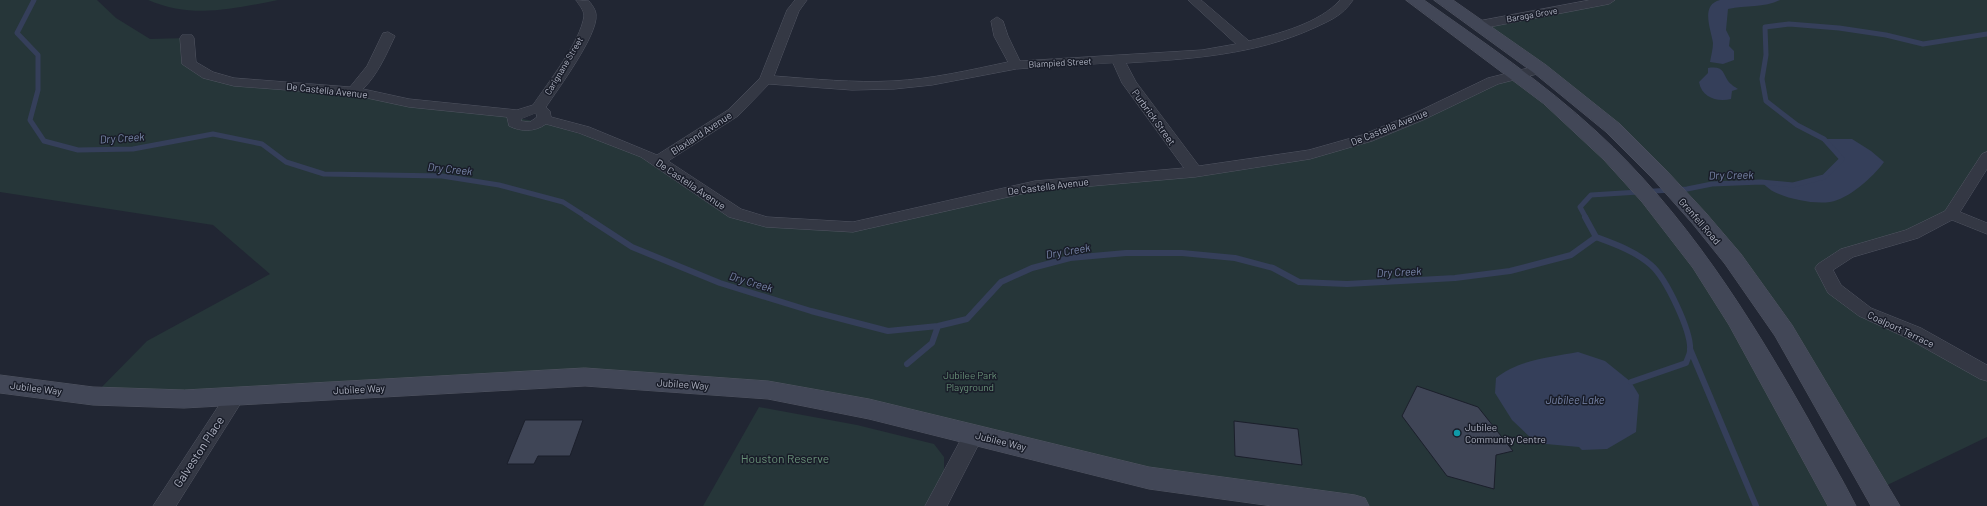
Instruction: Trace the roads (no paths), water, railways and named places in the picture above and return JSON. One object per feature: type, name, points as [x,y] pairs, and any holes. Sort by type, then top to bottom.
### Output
[{"type":"main road","points":[[1414,0],[1516,74],[1573,120],[1628,175],[1656,206],[1701,262],[1725,300],[1842,506]]},
{"type":"main road","name":"Grenfell Road","points":[[1442,0],[1540,69],[1613,128],[1694,212],[1733,259],[1784,330],[1886,506]]},
{"type":"main road","name":"Jubilee Way","points":[[0,384],[93,396],[184,399],[234,398],[585,377],[768,390],[869,409],[1149,478],[1355,506]]},
{"type":"street","name":"Carignane Street","points":[[541,114],[588,25],[590,15],[582,0]]},
{"type":"street","name":"Blaxland Avenue","points":[[658,161],[733,113],[766,80],[793,10],[801,0]]},
{"type":"street","points":[[1194,0],[1246,46]]},
{"type":"street","name":"Baraga Grove","points":[[1479,25],[1600,1]]},
{"type":"street","name":"Blampied Street","points":[[766,80],[852,86],[894,85],[932,81],[1016,65],[1202,54],[1246,46],[1288,35],[1336,13],[1346,2]]},
{"type":"street","points":[[997,21],[1001,36],[1016,65]]},
{"type":"street","points":[[353,91],[368,78],[388,36]]},
{"type":"street","name":"De Castella Avenue","points":[[186,38],[189,64],[208,75],[234,82],[353,91],[409,103],[518,114],[513,120],[517,125],[529,126],[541,114],[616,141],[646,154],[735,213],[766,222],[839,227],[853,227],[870,224],[1029,187],[1195,172],[1260,164],[1335,148],[1367,138],[1418,117],[1476,88],[1516,74],[1540,69]]},
{"type":"street","name":"Purbrick Street","points":[[1118,60],[1129,83],[1195,172]]},
{"type":"street","points":[[1987,157],[1951,214],[1987,229]]},
{"type":"street","name":"Coalport Terrace","points":[[1951,214],[1912,234],[1847,253],[1824,268],[1834,289],[1865,312],[1914,332],[1987,374]]},
{"type":"street","name":"Galveston Place","points":[[164,506],[234,398]]},
{"type":"street","points":[[936,506],[974,434]]},
{"type":"water","points":[[1720,0],[1780,0],[1774,3],[1728,9],[1726,30],[1730,38],[1729,46],[1734,51],[1734,60],[1723,64],[1710,62],[1713,43],[1708,12],[1714,3]]},
{"type":"water","points":[[1708,68],[1717,68],[1722,70],[1729,82],[1738,89],[1732,91],[1731,99],[1721,100],[1711,98],[1703,92],[1699,82],[1708,73]]},
{"type":"water","points":[[1824,139],[1852,139],[1871,151],[1884,162],[1874,174],[1853,192],[1845,197],[1830,202],[1811,202],[1791,198],[1774,192],[1761,182],[1793,185],[1824,177],[1842,159]]},
{"type":"water","name":"Jubilee Lake","points":[[1578,352],[1605,361],[1631,382],[1639,395],[1636,432],[1607,449],[1582,450],[1579,447],[1546,444],[1532,439],[1512,420],[1495,393],[1496,378],[1514,367],[1535,360]]},
{"type":"waterway","name":"Dry Creek","points":[[34,0],[17,33],[38,55],[38,90],[30,120],[44,141],[78,150],[133,149],[213,134],[262,144],[286,162],[324,174],[442,176],[499,185],[563,202],[588,218]]},
{"type":"waterway","name":"Dry Creek","points":[[1586,218],[1580,207],[1591,195],[1687,189],[1712,184],[1761,182],[1793,185],[1824,177],[1842,159],[1824,139],[1797,125],[1766,101],[1762,79],[1766,55],[1765,27],[1789,24],[1839,28],[1886,35],[1923,44],[1987,34]]},
{"type":"waterway","name":"Dry Creek","points":[[586,217],[632,247],[720,283],[811,311],[888,331],[938,326]]},
{"type":"waterway","name":"Dry Creek","points":[[1585,217],[1596,237]]},
{"type":"waterway","name":"Dry Creek","points":[[938,326],[967,319],[1001,282],[1032,268],[1070,258],[1126,253],[1182,253],[1235,258],[1273,268],[1299,282],[1347,284],[1455,278],[1510,271],[1571,255],[1596,237]]},
{"type":"waterway","points":[[1596,237],[1632,252],[1645,260],[1657,272],[1664,281],[1677,306],[1687,331],[1690,349]]},
{"type":"waterway","points":[[907,364],[932,343],[938,326]]},
{"type":"waterway","points":[[1631,382],[1686,363],[1690,354],[1690,349]]},
{"type":"waterway","points":[[1690,349],[1756,506]]},
{"type":"place","name":"Jubilee Community Centre","points":[[1457,433]]},
{"type":"park label","name":"Jubilee Park Playground","points":[[970,380]]},
{"type":"park label","name":"Houston Reserve","points":[[785,459]]}]
